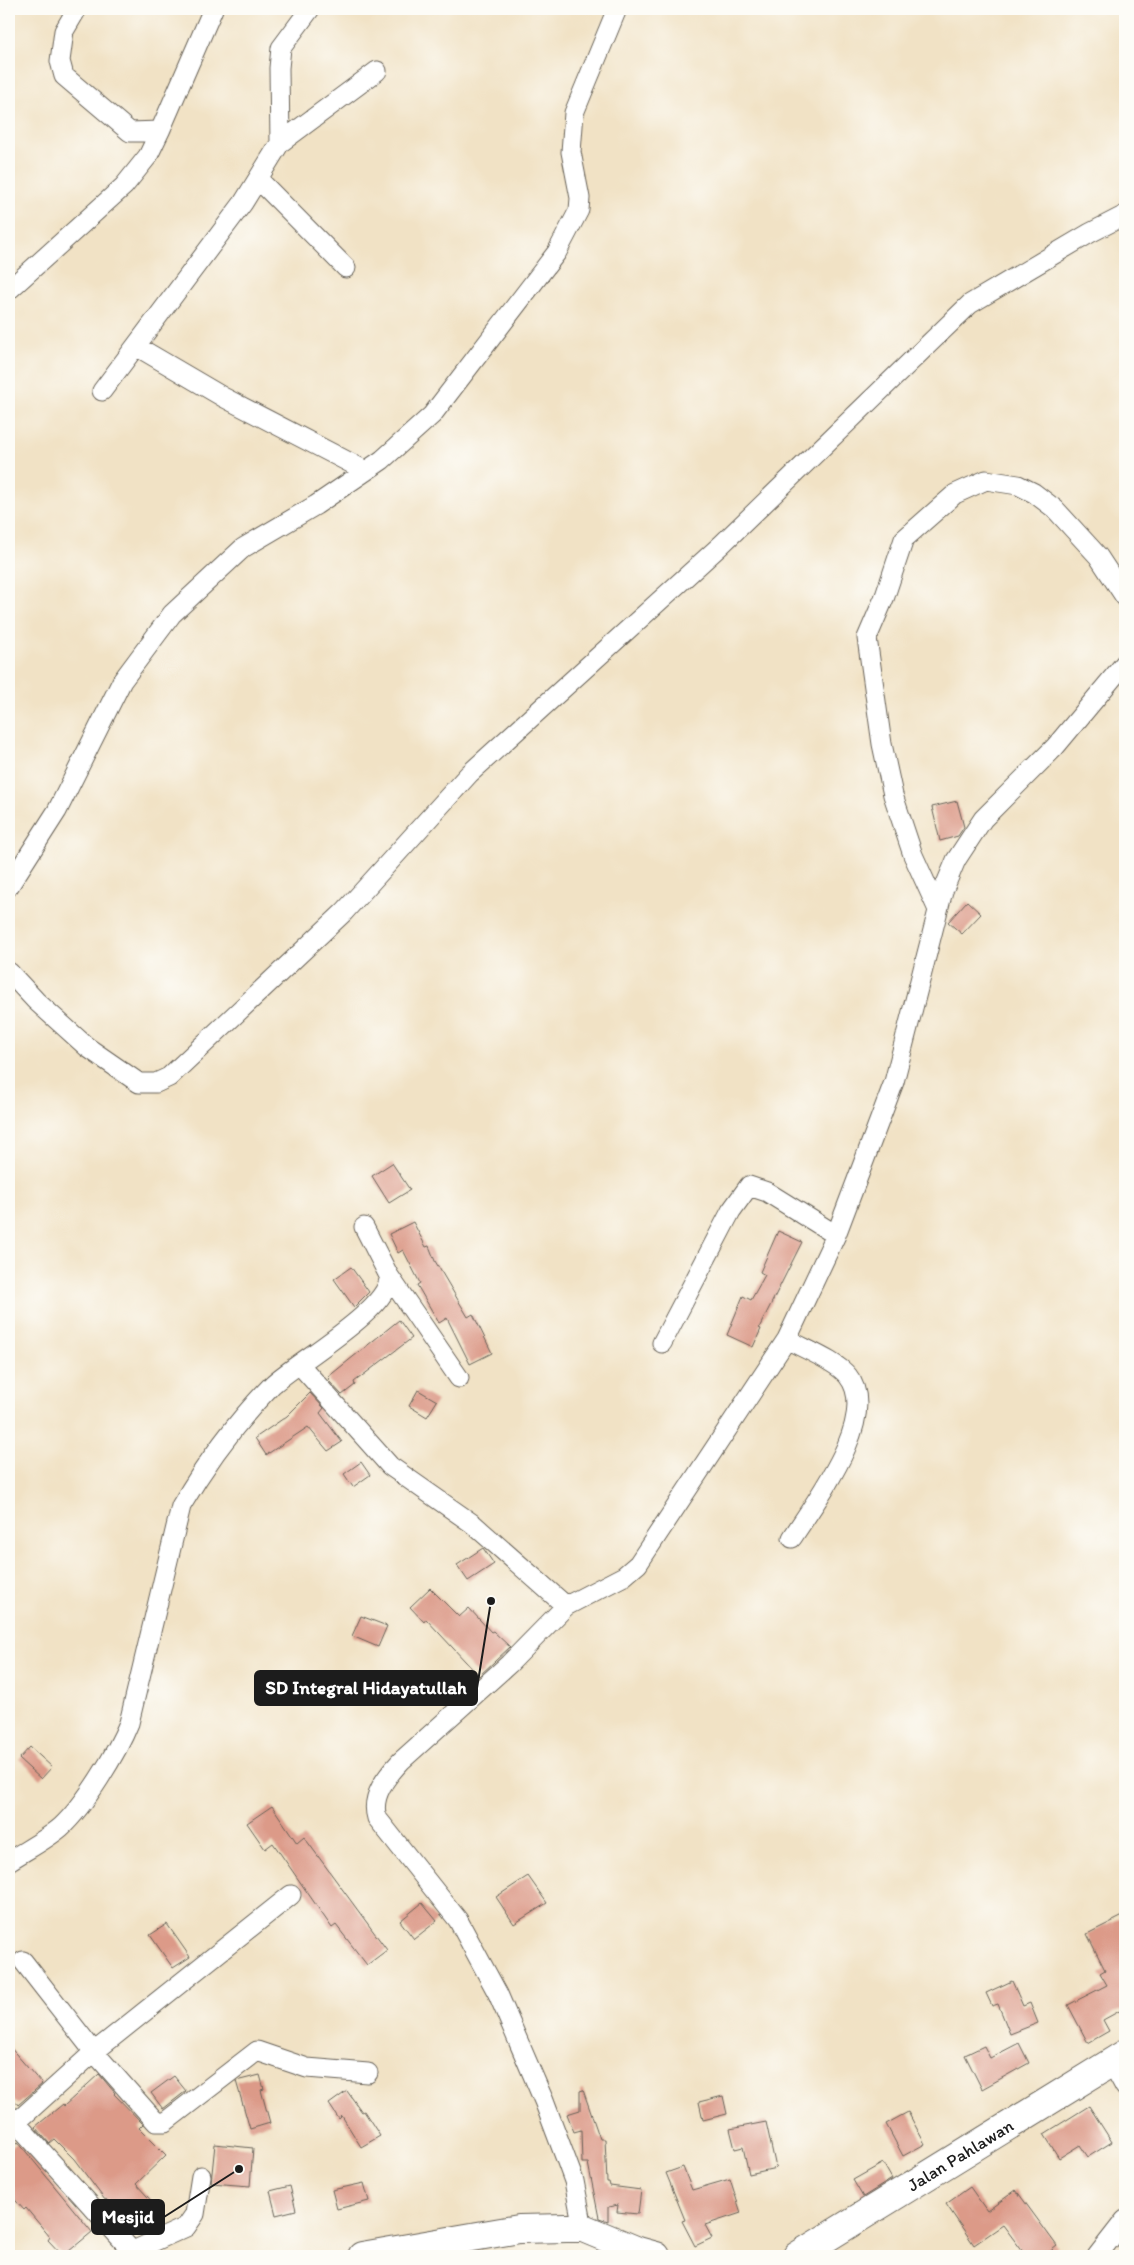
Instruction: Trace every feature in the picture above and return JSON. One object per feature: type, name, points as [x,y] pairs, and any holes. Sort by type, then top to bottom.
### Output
[{"type":"highway","name":"Jalan Pahlawan","points":[[797,2256],[1119,2058]]},
{"type":"highway","points":[[377,2254],[519,2229],[583,2228],[638,2251],[656,2256]]},
{"type":"street","points":[[77,9],[64,31],[60,62],[66,79],[130,132],[160,131]]},
{"type":"street","points":[[9,290],[124,186],[148,156],[213,9]]},
{"type":"street","points":[[280,142],[279,68],[281,48],[310,9]]},
{"type":"street","points":[[9,886],[57,811],[122,681],[172,614],[243,548],[316,505],[382,460],[442,404],[557,252],[579,210],[580,198],[571,152],[574,113],[617,9]]},
{"type":"street","points":[[102,391],[243,203],[280,142],[377,71]]},
{"type":"street","points":[[258,179],[346,268]]},
{"type":"street","points":[[9,972],[36,1001],[87,1047],[139,1083],[156,1083],[169,1077],[344,912],[469,774],[721,545],[970,304],[1090,233],[1125,215]]},
{"type":"street","points":[[136,346],[223,397],[366,471]]},
{"type":"street","points":[[938,910],[913,855],[894,795],[882,744],[866,638],[885,596],[904,539],[955,494],[986,480],[1018,485],[1034,493],[1055,509],[1098,556],[1125,597]]},
{"type":"street","points":[[583,2228],[574,2181],[544,2101],[498,1994],[458,1920],[377,1818],[374,1809],[375,1798],[401,1760],[508,1664],[566,1606],[624,1576],[638,1564],[786,1339],[836,1235],[894,1082],[943,891],[956,860],[983,819],[1055,747],[1125,663]]},
{"type":"street","points":[[662,1343],[731,1211],[749,1186],[767,1192],[836,1235]]},
{"type":"street","points":[[364,1227],[389,1276],[459,1378]]},
{"type":"street","points":[[9,1861],[61,1827],[81,1803],[120,1747],[129,1723],[181,1506],[233,1429],[274,1384],[364,1316],[389,1283],[389,1276]]},
{"type":"street","points":[[786,1339],[838,1367],[849,1377],[856,1408],[855,1425],[841,1460],[792,1538]]},
{"type":"street","points":[[299,1364],[390,1466],[473,1524],[566,1606]]},
{"type":"street","points":[[201,2176],[195,2214],[191,2222],[186,2227],[127,2254],[11,2122],[94,2052],[291,1895]]},
{"type":"street","points":[[23,1960],[94,2052],[156,2122],[161,2124],[257,2051],[308,2068],[368,2073]]},
{"type":"street","points":[[1119,2058],[1125,2087]]},
{"type":"street","points":[[1097,2256],[1125,2220]]},
{"type":"building","points":[[957,801],[964,827],[958,836],[940,841],[932,807]]},
{"type":"building","points":[[967,901],[981,914],[962,934],[948,922]]},
{"type":"building","points":[[392,1163],[410,1190],[389,1203],[372,1176]]},
{"type":"building","points":[[413,1222],[426,1247],[429,1246],[435,1261],[468,1317],[473,1314],[492,1353],[470,1364],[447,1318],[439,1323],[417,1285],[420,1283],[403,1250],[398,1253],[389,1234]]},
{"type":"building","points":[[778,1231],[802,1242],[759,1328],[761,1329],[753,1347],[727,1335],[743,1296],[751,1300],[765,1275],[760,1272]]},
{"type":"building","points":[[351,1267],[369,1292],[354,1307],[334,1279]]},
{"type":"building","points":[[399,1320],[412,1338],[354,1382],[355,1385],[342,1395],[328,1380],[330,1379],[328,1377]]},
{"type":"building","points":[[418,1390],[437,1401],[427,1417],[409,1406]]},
{"type":"building","points":[[310,1393],[324,1408],[320,1413],[342,1442],[328,1451],[308,1427],[266,1455],[255,1438],[287,1416]]},
{"type":"building","points":[[361,1462],[370,1475],[353,1487],[344,1474]]},
{"type":"building","points":[[483,1548],[494,1564],[468,1581],[457,1565]]},
{"type":"building","points":[[430,1588],[459,1617],[469,1608],[491,1632],[493,1631],[510,1647],[479,1676],[426,1619],[424,1622],[410,1607]]},
{"type":"building","points":[[361,1616],[387,1626],[378,1647],[352,1636]]},
{"type":"building","points":[[30,1747],[52,1767],[41,1779],[19,1759]]},
{"type":"building","points":[[272,1806],[297,1843],[304,1837],[387,1950],[367,1965],[336,1925],[332,1928],[273,1843],[265,1849],[247,1823]]},
{"type":"building","points":[[528,1876],[547,1903],[514,1924],[496,1897]]},
{"type":"building","points":[[422,1903],[437,1921],[414,1939],[400,1921]]},
{"type":"building","points":[[1125,1915],[1125,2008],[1103,2020],[1109,2031],[1088,2043],[1068,2005],[1107,1985],[1100,1973],[1105,1970],[1087,1934]]},
{"type":"building","points":[[167,1924],[190,1957],[173,1968],[150,1935]]},
{"type":"building","points":[[1012,1981],[1023,2006],[1030,2003],[1038,2023],[1010,2034],[998,2004],[992,2006],[986,1993]]},
{"type":"building","points":[[1019,2043],[1029,2063],[982,2089],[965,2055],[984,2046],[990,2058]]},
{"type":"building","points":[[9,2046],[42,2084],[18,2105],[9,2093]]},
{"type":"building","points":[[99,2074],[114,2094],[143,2124],[139,2128],[166,2155],[136,2184],[157,2207],[134,2229],[105,2200],[74,2159],[54,2139],[49,2143],[35,2127],[63,2104],[64,2106]]},
{"type":"building","points":[[260,2075],[264,2089],[261,2090],[270,2123],[250,2129],[236,2081]]},
{"type":"building","points":[[174,2076],[186,2091],[163,2109],[151,2093]]},
{"type":"building","points":[[583,2090],[600,2139],[605,2139],[607,2182],[609,2182],[610,2186],[641,2190],[638,2214],[617,2212],[618,2205],[608,2207],[608,2221],[599,2218],[588,2163],[582,2163],[581,2130],[574,2132],[567,2114],[580,2110],[580,2091]]},
{"type":"building","points":[[347,2091],[362,2112],[364,2111],[380,2136],[361,2147],[342,2116],[339,2119],[329,2104]]},
{"type":"building","points":[[723,2096],[727,2114],[703,2120],[699,2102]]},
{"type":"building","points":[[1089,2106],[1112,2142],[1088,2157],[1080,2145],[1059,2158],[1044,2134]]},
{"type":"building","points":[[908,2112],[925,2144],[903,2156],[886,2124]]},
{"type":"building","points":[[766,2122],[776,2168],[749,2174],[743,2147],[735,2149],[730,2129]]},
{"type":"building","points":[[18,2142],[92,2232],[63,2256],[48,2240],[50,2237],[26,2208],[24,2210],[9,2193],[9,2149]]},
{"type":"building","points":[[215,2144],[253,2148],[250,2186],[211,2183]]},
{"type":"building","points":[[883,2163],[892,2179],[863,2197],[853,2180]]},
{"type":"building","points":[[683,2167],[692,2190],[730,2179],[741,2213],[705,2225],[712,2238],[695,2246],[682,2221],[685,2220],[666,2173]]},
{"type":"building","points":[[364,2183],[369,2201],[337,2209],[332,2190]]},
{"type":"building","points":[[290,2186],[296,2210],[276,2215],[270,2191]]},
{"type":"building","points":[[970,2187],[987,2211],[1016,2190],[1057,2246],[1044,2256],[1026,2256],[1003,2225],[974,2245],[946,2204]]},
{"type":"place","name":"SD Integral Hidayatullah","points":[[491,1601]]},
{"type":"place","name":"Mesjid","points":[[239,2169]]}]
